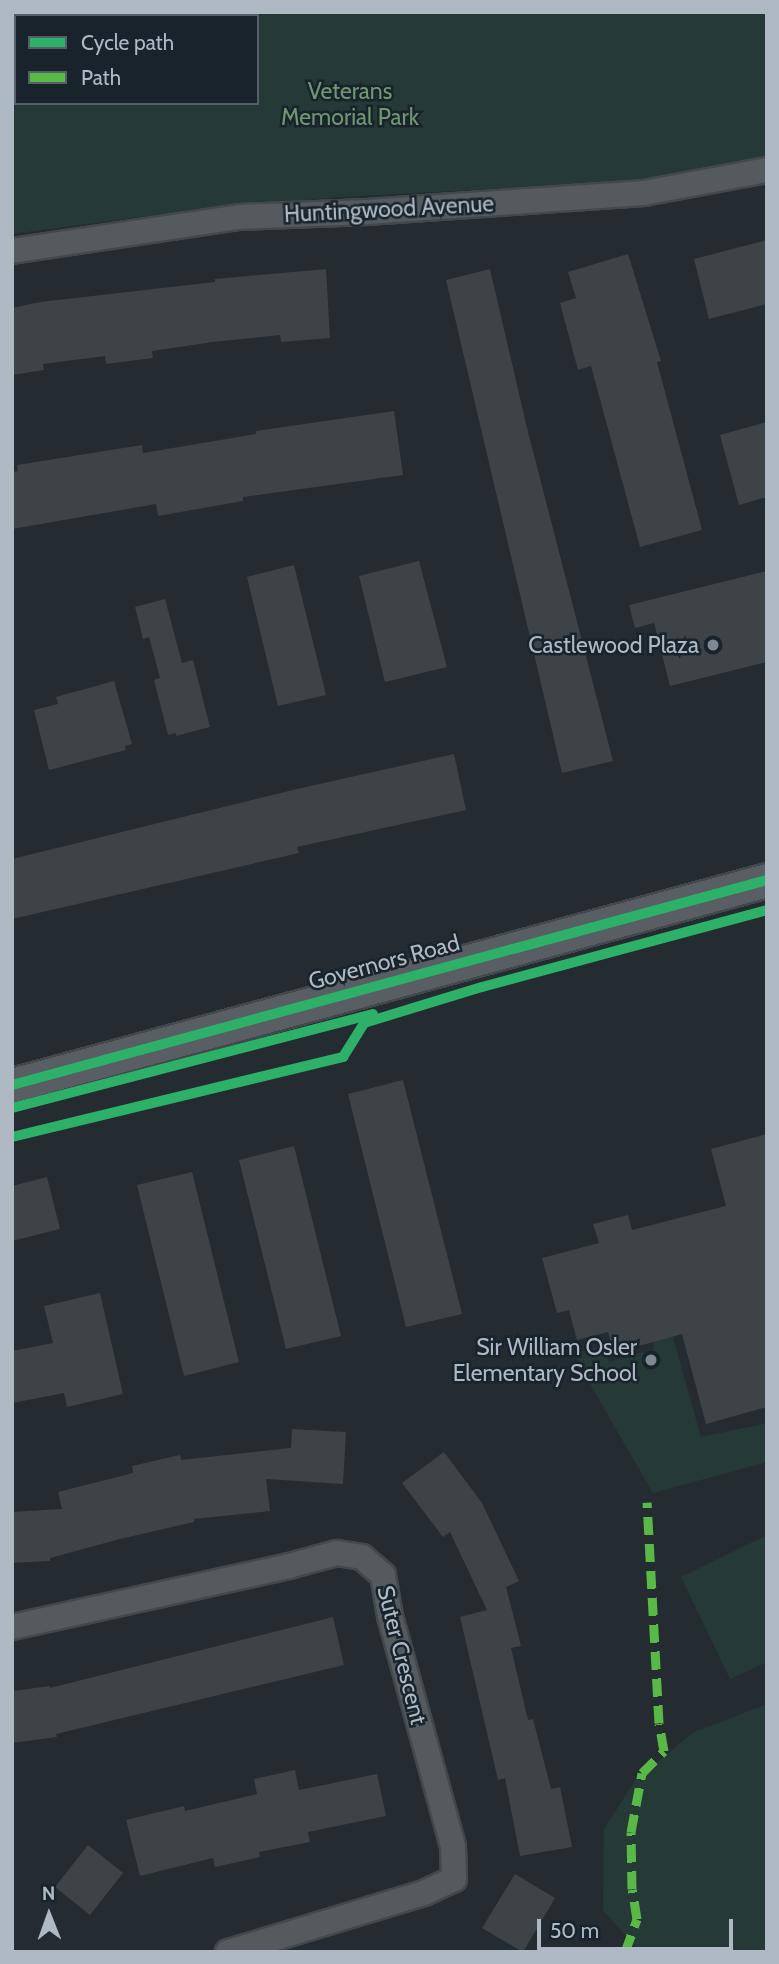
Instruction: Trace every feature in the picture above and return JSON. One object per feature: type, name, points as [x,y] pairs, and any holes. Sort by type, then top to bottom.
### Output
[{"type":"main road","name":"Governors Road","points":[[12,1084],[767,880]]},
{"type":"street","name":"Huntingwood Avenue","points":[[12,251],[239,217],[367,212],[644,194],[767,170]]},
{"type":"street","name":"Suter Crescent","points":[[12,1627],[337,1553],[362,1557],[383,1575],[390,1616],[453,1847],[454,1879],[424,1893],[228,1952]]},
{"type":"green space","name":"Veterans Memorial Park","points":[[12,12],[767,12],[767,159],[645,181],[339,197],[186,211],[12,234]]},
{"type":"green space","points":[[670,1327],[701,1437],[767,1423],[767,1462],[653,1493],[579,1365],[576,1353],[604,1345],[609,1362],[654,1349],[650,1334]]},
{"type":"green space","points":[[767,1535],[767,1662],[730,1679],[681,1577]]},
{"type":"green space","points":[[767,1704],[767,1952],[640,1952],[603,1910],[604,1829],[636,1779],[694,1732]]},
{"type":"building","points":[[767,240],[767,304],[709,319],[694,259]]},
{"type":"building","points":[[628,254],[661,361],[657,362],[702,530],[640,547],[591,366],[578,370],[560,303],[576,298],[568,272]]},
{"type":"building","points":[[326,269],[330,338],[281,342],[280,335],[213,342],[152,351],[153,358],[106,364],[105,356],[43,364],[44,370],[12,375],[12,308],[40,302],[215,282],[215,279]]},
{"type":"building","points":[[490,269],[527,428],[613,761],[562,773],[446,280]]},
{"type":"building","points":[[394,411],[403,475],[243,497],[243,501],[158,516],[156,504],[12,529],[12,472],[18,471],[17,465],[142,445],[143,453],[256,434],[256,431]]},
{"type":"building","points":[[767,422],[767,497],[739,505],[720,435]]},
{"type":"building","points":[[419,561],[447,667],[385,682],[359,576]]},
{"type":"building","points":[[294,565],[326,695],[278,706],[247,577]]},
{"type":"building","name":"Castlewood Plaza","points":[[767,571],[767,662],[670,686],[654,623],[635,628],[629,605]]},
{"type":"building","points":[[165,599],[182,663],[193,660],[210,727],[176,736],[176,733],[168,735],[154,680],[160,678],[149,637],[143,639],[135,607]]},
{"type":"building","points":[[114,681],[132,744],[125,746],[126,750],[49,770],[34,710],[58,704],[56,697]]},
{"type":"building","points":[[454,754],[466,810],[297,847],[299,853],[12,919],[12,859],[297,789]]},
{"type":"building","points":[[403,1080],[462,1314],[406,1327],[348,1094]]},
{"type":"building","points":[[767,1134],[767,1407],[706,1424],[682,1334],[614,1353],[608,1332],[577,1340],[569,1310],[557,1313],[542,1258],[599,1243],[593,1224],[628,1215],[632,1230],[726,1206],[711,1149]]},
{"type":"building","points":[[294,1146],[341,1336],[286,1349],[239,1160]]},
{"type":"building","points":[[192,1172],[239,1362],[184,1376],[137,1185]]},
{"type":"building","points":[[47,1177],[60,1229],[12,1241],[12,1186]]},
{"type":"building","points":[[100,1293],[123,1394],[67,1407],[64,1393],[12,1403],[12,1351],[53,1343],[44,1306]]},
{"type":"building","points":[[292,1429],[346,1432],[343,1484],[266,1479],[270,1511],[194,1519],[194,1522],[50,1558],[50,1561],[12,1563],[12,1512],[62,1509],[58,1492],[133,1473],[132,1466],[180,1455],[181,1460],[291,1448]]},
{"type":"building","points":[[444,1452],[482,1503],[519,1581],[506,1587],[521,1646],[511,1648],[528,1720],[533,1719],[551,1789],[560,1787],[572,1847],[520,1856],[505,1778],[498,1780],[460,1617],[487,1610],[450,1532],[443,1537],[402,1483]]},
{"type":"building","points":[[333,1617],[344,1665],[56,1734],[57,1737],[12,1743],[12,1691],[50,1688]]},
{"type":"building","points":[[295,1770],[299,1790],[377,1774],[386,1816],[308,1832],[310,1842],[259,1852],[260,1857],[215,1867],[213,1858],[140,1876],[126,1820],[184,1806],[185,1811],[257,1794],[254,1779]]},
{"type":"building","points":[[88,1845],[123,1873],[90,1915],[55,1887]]},
{"type":"building","points":[[515,1874],[555,1898],[523,1952],[482,1928]]},
{"type":"marked path","points":[[625,1952],[637,1919],[632,1889],[631,1832],[642,1773],[664,1751],[659,1723],[647,1502]]},
{"type":"cycle path","points":[[12,1085],[767,880]]},
{"type":"cycle path","points":[[12,1137],[343,1057],[364,1023],[482,987],[767,910]]},
{"type":"cycle path","points":[[12,1108],[373,1014]]},
{"type":"place","name":"Castlewood Plaza","points":[[713,645]]},
{"type":"place","name":"Sir William Osler Elementary School","points":[[651,1360]]}]
